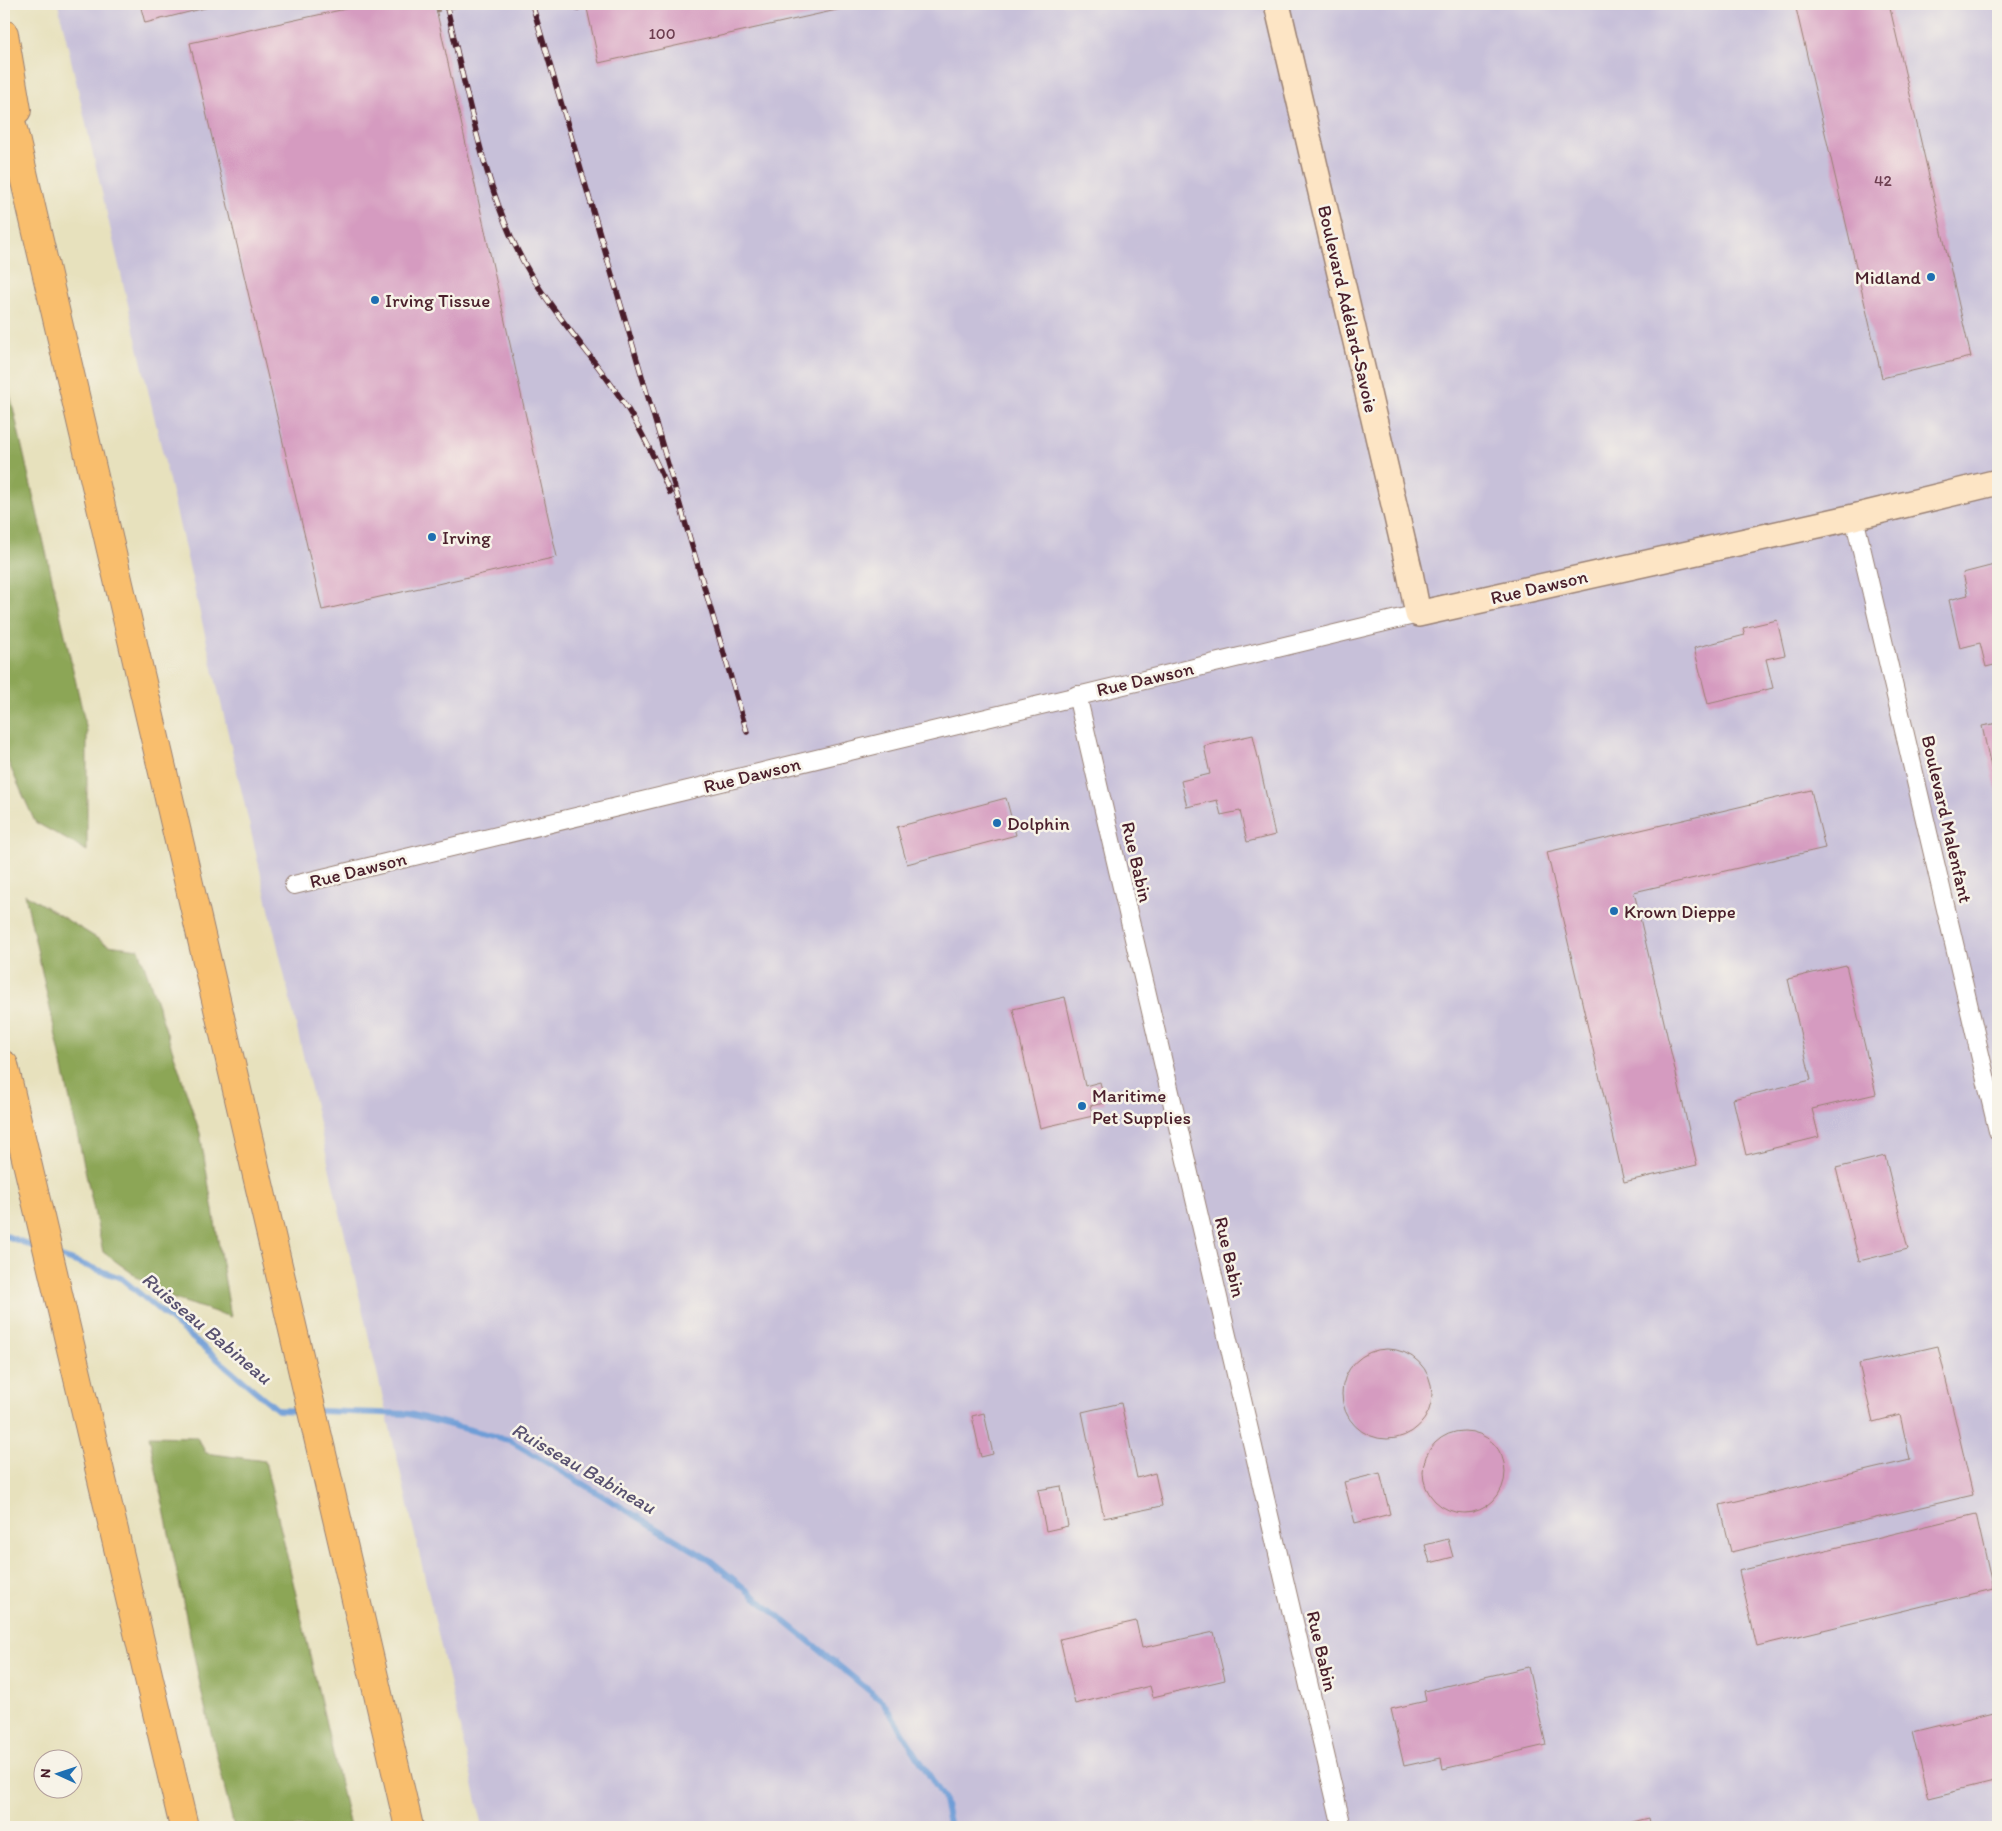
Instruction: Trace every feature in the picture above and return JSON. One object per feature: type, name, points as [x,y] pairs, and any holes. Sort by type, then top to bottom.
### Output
[{"type":"highway","points":[[4,34],[45,266]]},
{"type":"highway","points":[[4,91],[409,1827]]},
{"type":"highway","points":[[4,1065],[184,1827]]},
{"type":"street","name":"Boulevard Adélard-Savoie","points":[[1277,4],[1418,614]]},
{"type":"street","name":"Rue Dawson","points":[[294,885],[1418,614],[1854,517],[1998,482]]},
{"type":"street","name":"Boulevard Malenfant","points":[[1854,517],[1998,1131]]},
{"type":"street","name":"Rue Babin","points":[[1077,696],[1342,1827]]},
{"type":"path","points":[[436,11],[467,4]]},
{"type":"shaded area","points":[[58,4],[1998,4],[1998,1827],[483,1827]]},
{"type":"green space","points":[[4,368],[87,731],[87,851],[35,822],[4,753]]},
{"type":"green space","points":[[25,894],[108,945],[139,949],[200,1133],[231,1317],[162,1295],[103,1252]]},
{"type":"green space","points":[[149,1436],[197,1437],[206,1453],[265,1461],[350,1827],[234,1827],[203,1699]]},
{"type":"building","points":[[140,4],[221,4],[145,23]]},
{"type":"building","name":"Irving Tissue","points":[[368,4],[435,4],[557,557],[322,610],[190,43]]},
{"type":"building","points":[[586,4],[858,4],[859,5],[599,63]]},
{"type":"building","points":[[1795,4],[1889,4],[1971,357],[1882,378]]},
{"type":"building","points":[[1998,564],[1998,664],[1986,667],[1980,643],[1960,648],[1949,600],[1968,595],[1963,573]]},
{"type":"building","points":[[1777,620],[1785,655],[1766,659],[1773,688],[1708,704],[1694,648],[1745,635],[1743,628]]},
{"type":"building","points":[[1998,723],[1998,794],[1997,794],[1982,726]]},
{"type":"building","points":[[1253,735],[1275,835],[1247,842],[1240,811],[1221,815],[1217,800],[1187,807],[1181,781],[1210,774],[1204,746]]},
{"type":"building","points":[[1811,790],[1825,848],[1634,892],[1697,1165],[1624,1182],[1547,852]]},
{"type":"building","points":[[1006,798],[1016,835],[907,864],[897,827]]},
{"type":"building","points":[[1846,965],[1876,1094],[1812,1109],[1819,1137],[1746,1155],[1733,1099],[1811,1080],[1788,979]]},
{"type":"building","points":[[1065,997],[1085,1086],[1100,1082],[1105,1103],[1090,1106],[1093,1116],[1040,1128],[1013,1009]]},
{"type":"building","points":[[1885,1156],[1908,1249],[1859,1261],[1836,1168]]},
{"type":"building","points":[[1938,1346],[1973,1495],[1731,1552],[1720,1505],[1910,1460],[1900,1415],[1873,1422],[1859,1364]]},
{"type":"building","points":[[1387,1349],[1404,1353],[1419,1362],[1428,1377],[1432,1394],[1428,1411],[1419,1426],[1404,1435],[1387,1439],[1370,1435],[1355,1426],[1346,1411],[1342,1394],[1346,1377],[1355,1362],[1370,1353]]},
{"type":"building","points":[[1121,1403],[1137,1478],[1155,1473],[1162,1506],[1104,1518],[1082,1412]]},
{"type":"building","points":[[984,1413],[993,1454],[981,1457],[972,1416]]},
{"type":"building","points":[[1464,1431],[1480,1434],[1493,1443],[1502,1456],[1505,1472],[1502,1488],[1493,1501],[1480,1510],[1464,1513],[1448,1510],[1435,1501],[1426,1488],[1423,1472],[1426,1456],[1435,1443],[1448,1434]]},
{"type":"building","points":[[1380,1473],[1390,1514],[1355,1523],[1344,1482]]},
{"type":"building","points":[[1061,1486],[1068,1526],[1046,1531],[1038,1490]]},
{"type":"building","points":[[1976,1514],[1993,1589],[1757,1646],[1739,1571]]},
{"type":"building","points":[[1448,1539],[1453,1557],[1430,1563],[1425,1545]]},
{"type":"building","points":[[1136,1621],[1142,1648],[1214,1632],[1225,1680],[1153,1697],[1150,1686],[1075,1704],[1060,1639]]},
{"type":"building","points":[[1528,1667],[1546,1745],[1443,1769],[1441,1758],[1404,1766],[1391,1709],[1426,1701],[1424,1691]]},
{"type":"building","points":[[1998,1711],[1998,1781],[1928,1798],[1912,1732]]},
{"type":"building","points":[[1649,1818],[1651,1827],[1612,1827]]},
{"type":"waterway","name":"Ruisseau Babineau","points":[[4,1235],[40,1249]]},
{"type":"waterway","name":"Ruisseau Babineau","points":[[56,1255],[121,1278],[278,1410],[304,1411]]},
{"type":"waterway","name":"Ruisseau Babineau","points":[[319,1411],[409,1414],[509,1440],[710,1560],[883,1702],[943,1797],[950,1827]]},
{"type":"railway","points":[[446,4],[486,169],[509,232],[523,261],[544,295],[603,374],[639,427],[670,493]]},
{"type":"railway","points":[[532,4],[747,732]]},
{"type":"railway","points":[[577,4],[578,8]]},
{"type":"place","name":"Midland","points":[[1931,277]]},
{"type":"place","name":"Irving Tissue","points":[[375,300]]},
{"type":"place","name":"Irving","points":[[432,537]]},
{"type":"place","name":"Dolphin","points":[[997,823]]},
{"type":"place","name":"Krown Dieppe","points":[[1614,911]]},
{"type":"place","name":"Maritime Pet Supplies","points":[[1082,1106]]}]
